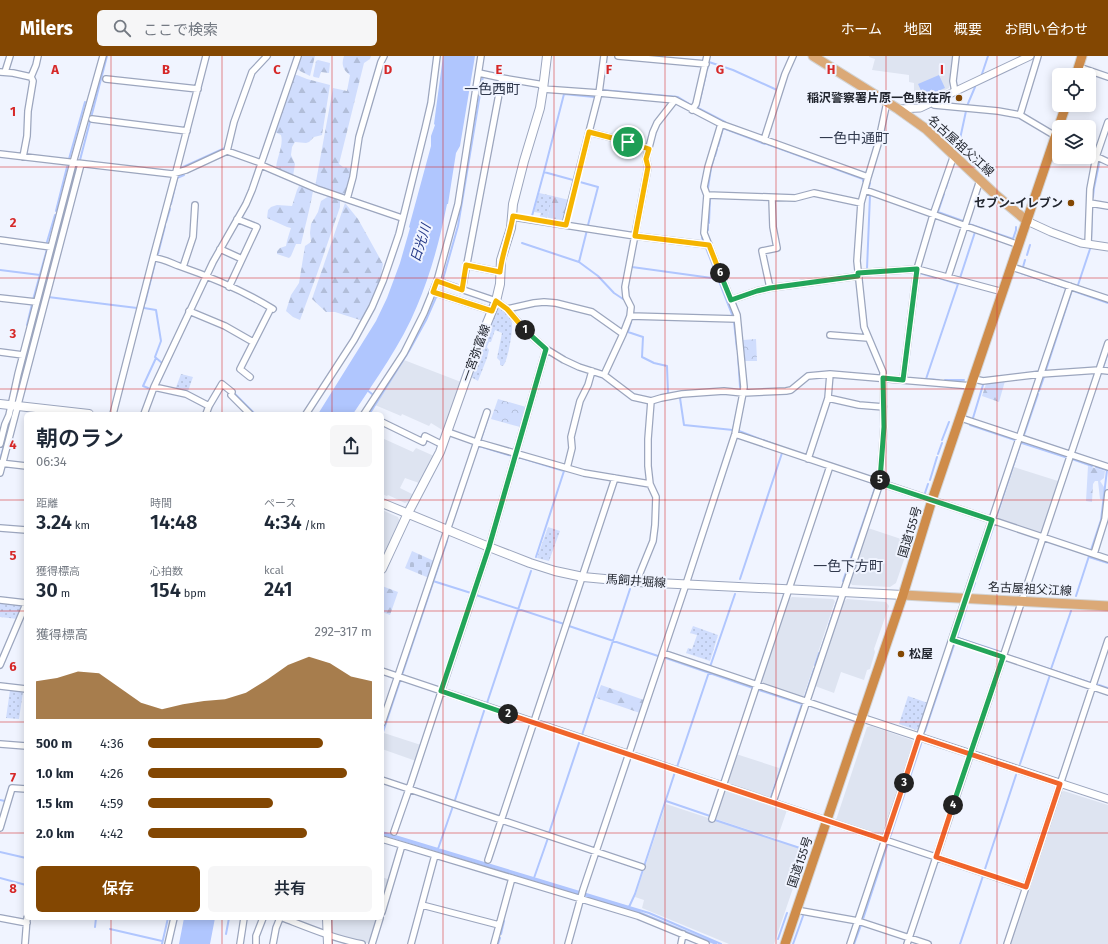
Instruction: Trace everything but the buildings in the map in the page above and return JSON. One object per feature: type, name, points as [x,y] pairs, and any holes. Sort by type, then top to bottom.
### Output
[{"type":"highway","points":[[1078,68],[1082,56]]},
{"type":"highway","name":"国道155号","points":[[785,944],[904,595],[932,500],[1052,151]]},
{"type":"main road","name":"一宮弥富線","points":[[384,565],[408,513],[443,445],[478,345],[496,301],[500,284],[501,260],[511,228],[513,204],[540,108],[547,56]]},
{"type":"main road","name":"名古屋祖父江線","points":[[813,56],[823,58],[926,129],[997,196],[1027,221]]},
{"type":"main road","points":[[0,404],[73,412]]},
{"type":"main road","name":"馬飼井堀線","points":[[384,504],[530,563],[583,577],[637,582],[904,595]]},
{"type":"main road","name":"名古屋祖父江線","points":[[904,595],[1108,606]]},
{"type":"main road","points":[[328,920],[328,944]]},
{"type":"street","points":[[10,56],[3,72],[31,77]]},
{"type":"street","points":[[23,157],[27,136],[28,111],[33,81],[31,77],[38,56]]},
{"type":"street","points":[[0,473],[23,355],[36,302],[103,56]]},
{"type":"street","points":[[114,412],[206,56]]},
{"type":"street","points":[[227,151],[234,122],[252,72],[268,56]]},
{"type":"street","points":[[145,412],[154,387],[206,276],[246,204],[298,56]]},
{"type":"street","points":[[346,199],[353,177],[359,137],[384,56]]},
{"type":"street","points":[[307,412],[354,340],[384,281],[398,234],[430,103],[437,56]]},
{"type":"street","points":[[366,412],[404,353],[424,313],[437,281],[458,204],[481,56]]},
{"type":"street","points":[[566,225],[599,93],[604,56]]},
{"type":"street","points":[[618,56],[706,64]]},
{"type":"street","points":[[692,110],[696,104],[708,56]]},
{"type":"street","points":[[764,140],[785,74],[793,56]]},
{"type":"street","points":[[955,92],[953,81],[956,56]]},
{"type":"street","points":[[898,109],[920,108],[955,92],[1018,59],[1030,56]]},
{"type":"street","points":[[1020,115],[1038,56]]},
{"type":"street","points":[[479,73],[543,87],[675,100],[721,124],[868,177]]},
{"type":"street","points":[[1096,75],[1108,77]]},
{"type":"street","points":[[462,290],[502,78]]},
{"type":"street","points":[[106,79],[198,89]]},
{"type":"street","points":[[604,375],[630,316],[631,307],[626,297],[625,288],[648,167],[646,159],[657,123],[675,100]]},
{"type":"street","points":[[773,802],[880,483],[884,427],[883,372],[864,327],[857,261],[861,203],[878,144],[887,102]]},
{"type":"street","points":[[932,103],[934,105],[998,111],[1020,115],[1052,134]]},
{"type":"street","points":[[92,119],[187,131]]},
{"type":"street","points":[[1108,122],[1096,157],[1108,162]]},
{"type":"street","points":[[570,944],[583,890],[686,584],[734,434],[743,393],[744,387],[737,315],[704,233],[707,195],[704,187],[708,167],[721,124]]},
{"type":"street","points":[[589,132],[649,149]]},
{"type":"street","points":[[0,154],[176,174],[227,151],[261,164],[317,189],[402,218]]},
{"type":"street","points":[[903,380],[917,269],[933,215],[954,155]]},
{"type":"street","points":[[0,444],[5,424],[14,405],[81,164]]},
{"type":"street","points":[[1088,244],[1090,189],[1095,164]]},
{"type":"street","points":[[948,277],[980,180]]},
{"type":"street","points":[[865,190],[1019,246]]},
{"type":"street","points":[[707,195],[795,198],[814,193],[861,203]]},
{"type":"street","points":[[770,288],[762,251],[777,248],[773,227],[772,198]]},
{"type":"street","points":[[1090,203],[1108,206]]},
{"type":"street","points":[[183,267],[193,237],[195,205]]},
{"type":"street","points":[[513,216],[635,236],[709,245]]},
{"type":"street","points":[[230,287],[257,227],[237,219]]},
{"type":"street","points":[[1027,221],[1081,243],[1108,247]]},
{"type":"street","points":[[0,240],[51,247]]},
{"type":"street","points":[[220,250],[242,260]]},
{"type":"street","points":[[153,258],[159,258],[206,276],[272,308],[240,369],[250,377]]},
{"type":"street","points":[[466,265],[500,272]]},
{"type":"street","points":[[1012,267],[1108,299]]},
{"type":"street","points":[[731,300],[770,288],[858,274],[917,269],[1003,292]]},
{"type":"street","points":[[437,281],[496,301],[507,309],[527,332],[546,349],[564,360],[604,375],[633,397],[650,401],[682,394],[724,391],[743,393],[786,391],[791,390],[808,376],[830,374],[903,380],[973,383],[1041,374],[1099,370],[1108,371]]},
{"type":"street","points":[[850,944],[1070,286]]},
{"type":"street","points":[[433,292],[492,311]]},
{"type":"street","points":[[0,298],[36,302]]},
{"type":"street","points":[[507,309],[534,303],[556,303],[592,312],[623,334]]},
{"type":"street","points":[[189,311],[225,326],[254,342]]},
{"type":"street","points":[[630,316],[737,319]]},
{"type":"street","points":[[830,335],[868,338]]},
{"type":"street","points":[[907,944],[1108,343]]},
{"type":"street","points":[[394,832],[489,547],[546,349]]},
{"type":"street","points":[[0,352],[23,355]]},
{"type":"street","points":[[567,468],[572,448],[571,438],[580,401],[588,385],[592,371]]},
{"type":"street","points":[[808,459],[828,398],[830,374]]},
{"type":"street","points":[[207,412],[222,384],[232,392],[231,395],[247,412]]},
{"type":"street","points":[[154,387],[186,394],[209,406]]},
{"type":"street","points":[[828,398],[859,405],[884,407]]},
{"type":"street","points":[[637,582],[653,541],[655,525],[656,497],[650,484],[648,466],[650,401]]},
{"type":"street","points":[[384,717],[487,412]]},
{"type":"street","points":[[961,418],[1108,467]]},
{"type":"street","points":[[384,423],[423,442],[425,436],[443,445]]},
{"type":"street","points":[[448,432],[476,442],[567,468],[650,484]]},
{"type":"street","points":[[734,434],[1108,559]]},
{"type":"street","points":[[1,464],[24,466]]},
{"type":"street","points":[[712,819],[830,466]]},
{"type":"street","points":[[488,860],[615,478]]},
{"type":"street","points":[[1094,554],[1105,520],[1108,494]]},
{"type":"street","points":[[0,528],[24,530]]},
{"type":"street","points":[[0,600],[24,604]]},
{"type":"street","points":[[0,666],[24,609]]},
{"type":"street","points":[[952,640],[1108,692]]},
{"type":"street","points":[[1007,944],[1108,640]]},
{"type":"street","points":[[662,653],[806,702],[919,737],[1108,800]]},
{"type":"street","points":[[384,673],[1026,887]]},
{"type":"street","points":[[0,686],[24,689]]},
{"type":"street","points":[[0,744],[24,746]]},
{"type":"street","points":[[384,781],[642,867]]},
{"type":"street","points":[[0,828],[12,788],[24,789]]},
{"type":"street","points":[[384,840],[638,916],[706,944]]},
{"type":"street","points":[[384,905],[402,845]]},
{"type":"street","points":[[411,944],[435,855]]},
{"type":"street","points":[[494,944],[512,878]]},
{"type":"street","points":[[422,905],[499,925]]},
{"type":"street","points":[[796,910],[858,921],[928,944]]},
{"type":"street","points":[[0,918],[27,921],[25,944]]},
{"type":"street","points":[[168,944],[174,920]]},
{"type":"street","points":[[240,944],[244,920]]},
{"type":"street","points":[[256,944],[256,936],[263,920]]},
{"type":"street","points":[[273,944],[276,928],[280,920]]},
{"type":"street","points":[[287,920],[349,942],[362,944]]},
{"type":"street","points":[[372,944],[379,920]]},
{"type":"street","points":[[681,944],[683,934]]},
{"type":"shaded area","points":[[869,56],[953,56],[949,88],[925,100],[914,103],[914,83],[909,82],[909,75],[872,70],[875,59]]},
{"type":"shaded area","points":[[404,360],[461,382],[444,431],[431,423],[429,426],[402,414],[401,416],[375,405]]},
{"type":"shaded area","points":[[384,439],[413,452],[416,448],[434,456],[419,483],[405,478],[400,488],[414,495],[410,501],[405,503],[388,495],[384,495]]},
{"type":"shaded area","points":[[1014,467],[1058,481],[1042,532],[1038,533],[997,519]]},
{"type":"shaded area","points":[[384,511],[398,517],[400,522],[384,555]]},
{"type":"shaded area","points":[[868,528],[910,542],[896,583],[890,587],[852,585],[850,582]]},
{"type":"shaded area","points":[[792,597],[833,599],[835,601],[803,698],[763,685],[761,681],[789,599]]},
{"type":"shaded area","points":[[847,599],[886,602],[889,606],[874,649],[875,652],[870,669],[867,670],[864,680],[841,672],[834,693],[815,686],[843,602]]},
{"type":"shaded area","points":[[871,726],[912,740],[914,743],[885,833],[881,835],[836,820],[867,727]]},
{"type":"shaded area","points":[[384,733],[421,745],[416,761],[384,750]]},
{"type":"shaded area","points":[[736,754],[779,768],[770,797],[729,784],[727,781]]},
{"type":"shaded area","points":[[728,789],[787,810],[777,839],[716,819],[724,790]]},
{"type":"shaded area","points":[[1064,791],[1108,805],[1108,944],[1010,944],[1060,792]]},
{"type":"shaded area","points":[[666,804],[806,850],[774,944],[729,944],[642,908],[644,900],[635,897]]},
{"type":"shaded area","points":[[384,878],[390,880],[384,899]]},
{"type":"shaded area","points":[[331,920],[377,920],[371,941],[368,943],[349,940],[331,932]]},
{"type":"green space","points":[[302,56],[315,56],[310,76],[297,68]]},
{"type":"green space","points":[[344,56],[371,56],[370,59],[364,63],[339,164],[343,167],[353,168],[346,197],[315,187],[333,88],[347,91],[350,75],[343,67]]},
{"type":"green space","points":[[318,60],[330,63],[329,73],[321,72],[319,78],[313,76],[316,61]]},
{"type":"green space","points":[[294,75],[330,85],[322,135],[314,137],[306,143],[295,142],[292,147],[291,155],[295,164],[293,176],[276,170],[282,139],[281,135],[275,132]]},
{"type":"green space","points":[[299,186],[313,191],[301,244],[296,244],[289,258],[277,254],[277,251],[286,246],[291,228],[267,218],[268,210],[277,205],[292,206]]},
{"type":"green space","points":[[539,193],[553,196],[547,219],[539,218],[541,213],[534,212]]},
{"type":"green space","points":[[329,196],[340,201],[340,207],[300,320],[293,317],[286,311],[291,295],[299,283],[305,246],[311,242],[311,224],[318,212],[321,201]]},
{"type":"green space","points":[[553,196],[569,200],[564,219],[561,222],[547,219]]},
{"type":"green space","points":[[345,203],[358,219],[383,264],[380,280],[371,306],[364,319],[360,320],[335,312],[326,312],[312,299]]},
{"type":"green space","points":[[497,308],[507,313],[512,323],[508,352],[505,363],[503,366],[500,365],[500,361],[497,358],[502,333],[495,330],[491,342],[489,342],[487,347],[489,350],[487,358],[478,381],[471,377]]},
{"type":"green space","points":[[756,339],[757,361],[745,361],[743,340]]},
{"type":"green space","points":[[181,374],[193,377],[187,394],[175,390]]},
{"type":"green space","points":[[1005,381],[999,402],[982,396],[986,384]]},
{"type":"green space","points":[[498,399],[526,407],[520,427],[491,419]]},
{"type":"green space","points":[[1088,466],[1105,471],[1104,478],[1100,481],[1104,487],[1104,500],[1100,499],[1098,481],[1095,481],[1093,484],[1092,502],[1086,501]]},
{"type":"green space","points":[[548,527],[560,531],[549,561],[537,558]]},
{"type":"green space","points":[[412,551],[434,561],[429,578],[405,568]]},
{"type":"green space","points":[[384,587],[398,592],[390,615],[384,613]]},
{"type":"green space","points":[[0,602],[22,604],[23,606],[18,619],[0,617]]},
{"type":"green space","points":[[693,626],[718,635],[710,661],[686,653],[688,648],[692,649],[697,635],[690,633]]},
{"type":"green space","points":[[601,685],[644,700],[640,713],[596,698]]},
{"type":"green space","points":[[10,690],[23,692],[19,719],[6,718]]},
{"type":"green space","points":[[908,696],[928,703],[920,728],[916,730],[899,724]]},
{"type":"water","name":"日光川","points":[[443,56],[475,56],[460,146],[456,153],[448,204],[427,281],[411,320],[388,362],[354,412],[319,412],[376,321],[387,298],[400,263],[410,228],[409,227],[431,146],[431,136],[435,125]]},
{"type":"water","points":[[939,75],[945,88],[924,97],[918,84]]},
{"type":"water","points":[[184,920],[215,920],[210,944],[179,944]]},
{"type":"waterway","points":[[80,160],[107,56]]},
{"type":"waterway","points":[[982,74],[988,56]]},
{"type":"waterway","points":[[678,59],[701,61]]},
{"type":"waterway","points":[[707,70],[709,62],[733,70],[777,90]]},
{"type":"waterway","points":[[706,74],[698,108],[725,122]]},
{"type":"waterway","points":[[448,282],[443,279],[458,226],[483,76]]},
{"type":"waterway","points":[[967,106],[975,87]]},
{"type":"waterway","points":[[602,90],[678,97],[691,105]]},
{"type":"waterway","points":[[532,216],[564,94],[594,97]]},
{"type":"waterway","points":[[69,159],[85,102]]},
{"type":"waterway","points":[[957,153],[966,111]]},
{"type":"waterway","points":[[718,146],[723,128],[765,144]]},
{"type":"waterway","points":[[767,144],[863,179],[863,181]]},
{"type":"waterway","points":[[181,168],[225,148]]},
{"type":"waterway","points":[[715,156],[717,149]]},
{"type":"waterway","points":[[708,188],[714,158]]},
{"type":"waterway","points":[[1093,197],[1099,164]]},
{"type":"waterway","points":[[56,211],[67,167]]},
{"type":"waterway","points":[[544,172],[573,180]]},
{"type":"waterway","points":[[946,188],[950,174]]},
{"type":"waterway","points":[[171,204],[177,178],[184,175]]},
{"type":"waterway","points":[[580,182],[598,187],[588,225]]},
{"type":"waterway","points":[[869,187],[870,183]]},
{"type":"waterway","points":[[867,269],[870,195],[868,194]]},
{"type":"waterway","points":[[944,194],[938,212],[963,221]]},
{"type":"waterway","points":[[709,223],[710,198]]},
{"type":"waterway","points":[[1091,240],[1092,208]]},
{"type":"waterway","points":[[166,222],[170,209]]},
{"type":"waterway","points":[[47,242],[55,215]]},
{"type":"waterway","points":[[969,224],[1013,239],[1016,227]]},
{"type":"waterway","points":[[708,225],[708,230]]},
{"type":"waterway","points":[[158,254],[165,226]]},
{"type":"waterway","points":[[579,262],[587,230]]},
{"type":"waterway","points":[[960,278],[975,232]]},
{"type":"waterway","points":[[702,238],[704,242]]},
{"type":"waterway","points":[[522,243],[579,262],[598,276],[614,293],[623,299]]},
{"type":"waterway","points":[[1027,255],[1030,245]]},
{"type":"waterway","points":[[706,248],[733,317]]},
{"type":"waterway","points":[[33,300],[47,249]]},
{"type":"waterway","points":[[1078,285],[1090,249]]},
{"type":"waterway","points":[[1023,267],[1025,260]]},
{"type":"waterway","points":[[145,303],[155,263]]},
{"type":"waterway","points":[[632,267],[719,279]]},
{"type":"waterway","points":[[0,270],[40,275]]},
{"type":"waterway","points":[[1021,272],[1066,288]]},
{"type":"waterway","points":[[920,273],[936,278]]},
{"type":"waterway","points":[[939,278],[958,284],[926,379],[939,380]]},
{"type":"waterway","points":[[1071,290],[1108,303]]},
{"type":"waterway","points":[[1046,370],[1072,290]]},
{"type":"waterway","points":[[371,412],[409,351],[426,320],[437,295]]},
{"type":"waterway","points":[[48,297],[137,308]]},
{"type":"waterway","points":[[27,325],[32,304]]},
{"type":"waterway","points":[[144,307],[156,310],[161,341],[155,357],[162,363]]},
{"type":"waterway","points":[[631,322],[628,332],[643,337],[642,357],[654,363],[667,366],[668,393]]},
{"type":"waterway","points":[[734,322],[737,349]]},
{"type":"waterway","points":[[1103,368],[1108,352]]},
{"type":"waterway","points":[[738,354],[740,387]]},
{"type":"waterway","points":[[148,388],[143,386],[156,358]]},
{"type":"waterway","points":[[17,395],[25,367]]},
{"type":"waterway","points":[[1039,391],[1044,377]]},
{"type":"waterway","points":[[945,380],[964,380]]},
{"type":"waterway","points":[[973,418],[983,385]]},
{"type":"waterway","points":[[367,390],[372,394]]},
{"type":"waterway","points":[[235,394],[253,412]]},
{"type":"waterway","points":[[1024,435],[1038,394]]},
{"type":"waterway","points":[[680,398],[684,425],[733,430],[739,401]]},
{"type":"waterway","points":[[481,439],[489,415]]},
{"type":"waterway","points":[[0,460],[12,416]]},
{"type":"waterway","points":[[942,440],[949,422]]},
{"type":"waterway","points":[[970,425],[1015,440]]},
{"type":"waterway","points":[[739,431],[784,448]]},
{"type":"waterway","points":[[996,518],[1021,442]]},
{"type":"waterway","points":[[938,454],[942,443]]},
{"type":"waterway","points":[[1022,443],[1065,457]]},
{"type":"waterway","points":[[478,448],[479,446],[512,456]]},
{"type":"waterway","points":[[740,579],[782,453]]},
{"type":"waterway","points":[[518,457],[564,471],[536,557]]},
{"type":"waterway","points":[[930,480],[937,457]]},
{"type":"waterway","points":[[1072,459],[1092,466]]},
{"type":"waterway","points":[[1091,550],[1101,520],[1107,470],[1096,467]]},
{"type":"waterway","points":[[925,493],[928,484]]},
{"type":"waterway","points":[[843,581],[876,485]]},
{"type":"waterway","points":[[882,487],[923,500]]},
{"type":"waterway","points":[[453,520],[460,501]]},
{"type":"waterway","points":[[976,579],[994,525]]},
{"type":"waterway","points":[[402,675],[447,541]]},
{"type":"waterway","points":[[1076,596],[1089,556]]},
{"type":"waterway","points":[[1089,557],[1108,563]]},
{"type":"waterway","points":[[487,703],[531,571]]},
{"type":"waterway","points":[[433,581],[471,593]]},
{"type":"waterway","points":[[972,591],[975,583]]},
{"type":"waterway","points":[[582,735],[630,589]]},
{"type":"waterway","points":[[710,667],[735,594]]},
{"type":"waterway","points":[[476,595],[564,624]]},
{"type":"waterway","points":[[829,625],[837,602]]},
{"type":"waterway","points":[[957,637],[967,606]]},
{"type":"waterway","points":[[1051,669],[1071,611]]},
{"type":"waterway","points":[[569,626],[658,656]]},
{"type":"waterway","points":[[957,636],[958,638],[1001,652]]},
{"type":"waterway","points":[[821,650],[825,638]]},
{"type":"waterway","points":[[925,731],[954,645]]},
{"type":"waterway","points":[[815,665],[819,653]]},
{"type":"waterway","points":[[1007,655],[1091,683]]},
{"type":"waterway","points":[[663,657],[753,688]]},
{"type":"waterway","points":[[805,697],[814,669]]},
{"type":"waterway","points":[[677,767],[709,672]]},
{"type":"waterway","points":[[1020,764],[1050,675]]},
{"type":"waterway","points":[[384,729],[400,681]]},
{"type":"waterway","points":[[1096,684],[1108,688]]},
{"type":"waterway","points":[[759,690],[802,704],[771,797]]},
{"type":"waterway","points":[[455,800],[485,708]]},
{"type":"waterway","points":[[549,833],[580,740]]},
{"type":"waterway","points":[[890,837],[921,744]]},
{"type":"waterway","points":[[629,907],[635,894],[675,772]]},
{"type":"waterway","points":[[985,869],[1016,775]]},
{"type":"waterway","points":[[0,800],[5,801]]},
{"type":"waterway","points":[[666,801],[710,816]]},
{"type":"waterway","points":[[438,849],[453,806]]},
{"type":"waterway","points":[[715,820],[806,850]]},
{"type":"waterway","points":[[384,833],[649,913],[721,944]]},
{"type":"waterway","points":[[384,835],[636,911],[716,944]]},
{"type":"waterway","points":[[534,878],[548,838]]},
{"type":"waterway","points":[[863,919],[888,843]]},
{"type":"waterway","points":[[0,852],[24,858]]},
{"type":"waterway","points":[[960,944],[983,876]]},
{"type":"waterway","points":[[0,878],[24,884]]},
{"type":"waterway","points":[[778,939],[787,913]]},
{"type":"waterway","points":[[793,944],[803,916]]},
{"type":"waterway","points":[[95,927],[96,920]]},
{"type":"waterway","points":[[162,944],[168,920]]},
{"type":"waterway","points":[[226,934],[229,920]]},
{"type":"waterway","points":[[501,934],[504,921]]},
{"type":"waterway","points":[[854,944],[861,925]]},
{"type":"waterway","points":[[110,929],[162,941]]},
{"type":"waterway","points":[[498,944],[500,938]]},
{"type":"place","name":"稲沢警察署片原一色駐在所","points":[[959,98]]},
{"type":"place","name":"セブン-イレブン","points":[[1071,203]]},
{"type":"place","name":"松屋","points":[[901,654]]},
{"type":"district","name":"一色西町","points":[[492,89]]},
{"type":"district","name":"一色中通町","points":[[854,138]]},
{"type":"district","name":"一色下方町","points":[[848,566]]},
{"type":"route","points":[[628,142],[589,132],[566,225],[513,216],[511,228],[501,260],[500,272],[466,265],[462,290],[437,281],[433,292],[492,311],[496,301],[507,309],[527,332],[546,349],[489,547],[441,691],[885,840],[919,737],[970,754],[1060,784],[1026,887],[936,857],[970,754],[1003,657],[952,640],[992,520],[880,483],[884,427],[883,378],[903,380],[917,269],[858,273],[858,276],[770,288],[731,300],[709,245],[635,236],[648,167],[646,159],[649,149],[628,142]]}]
